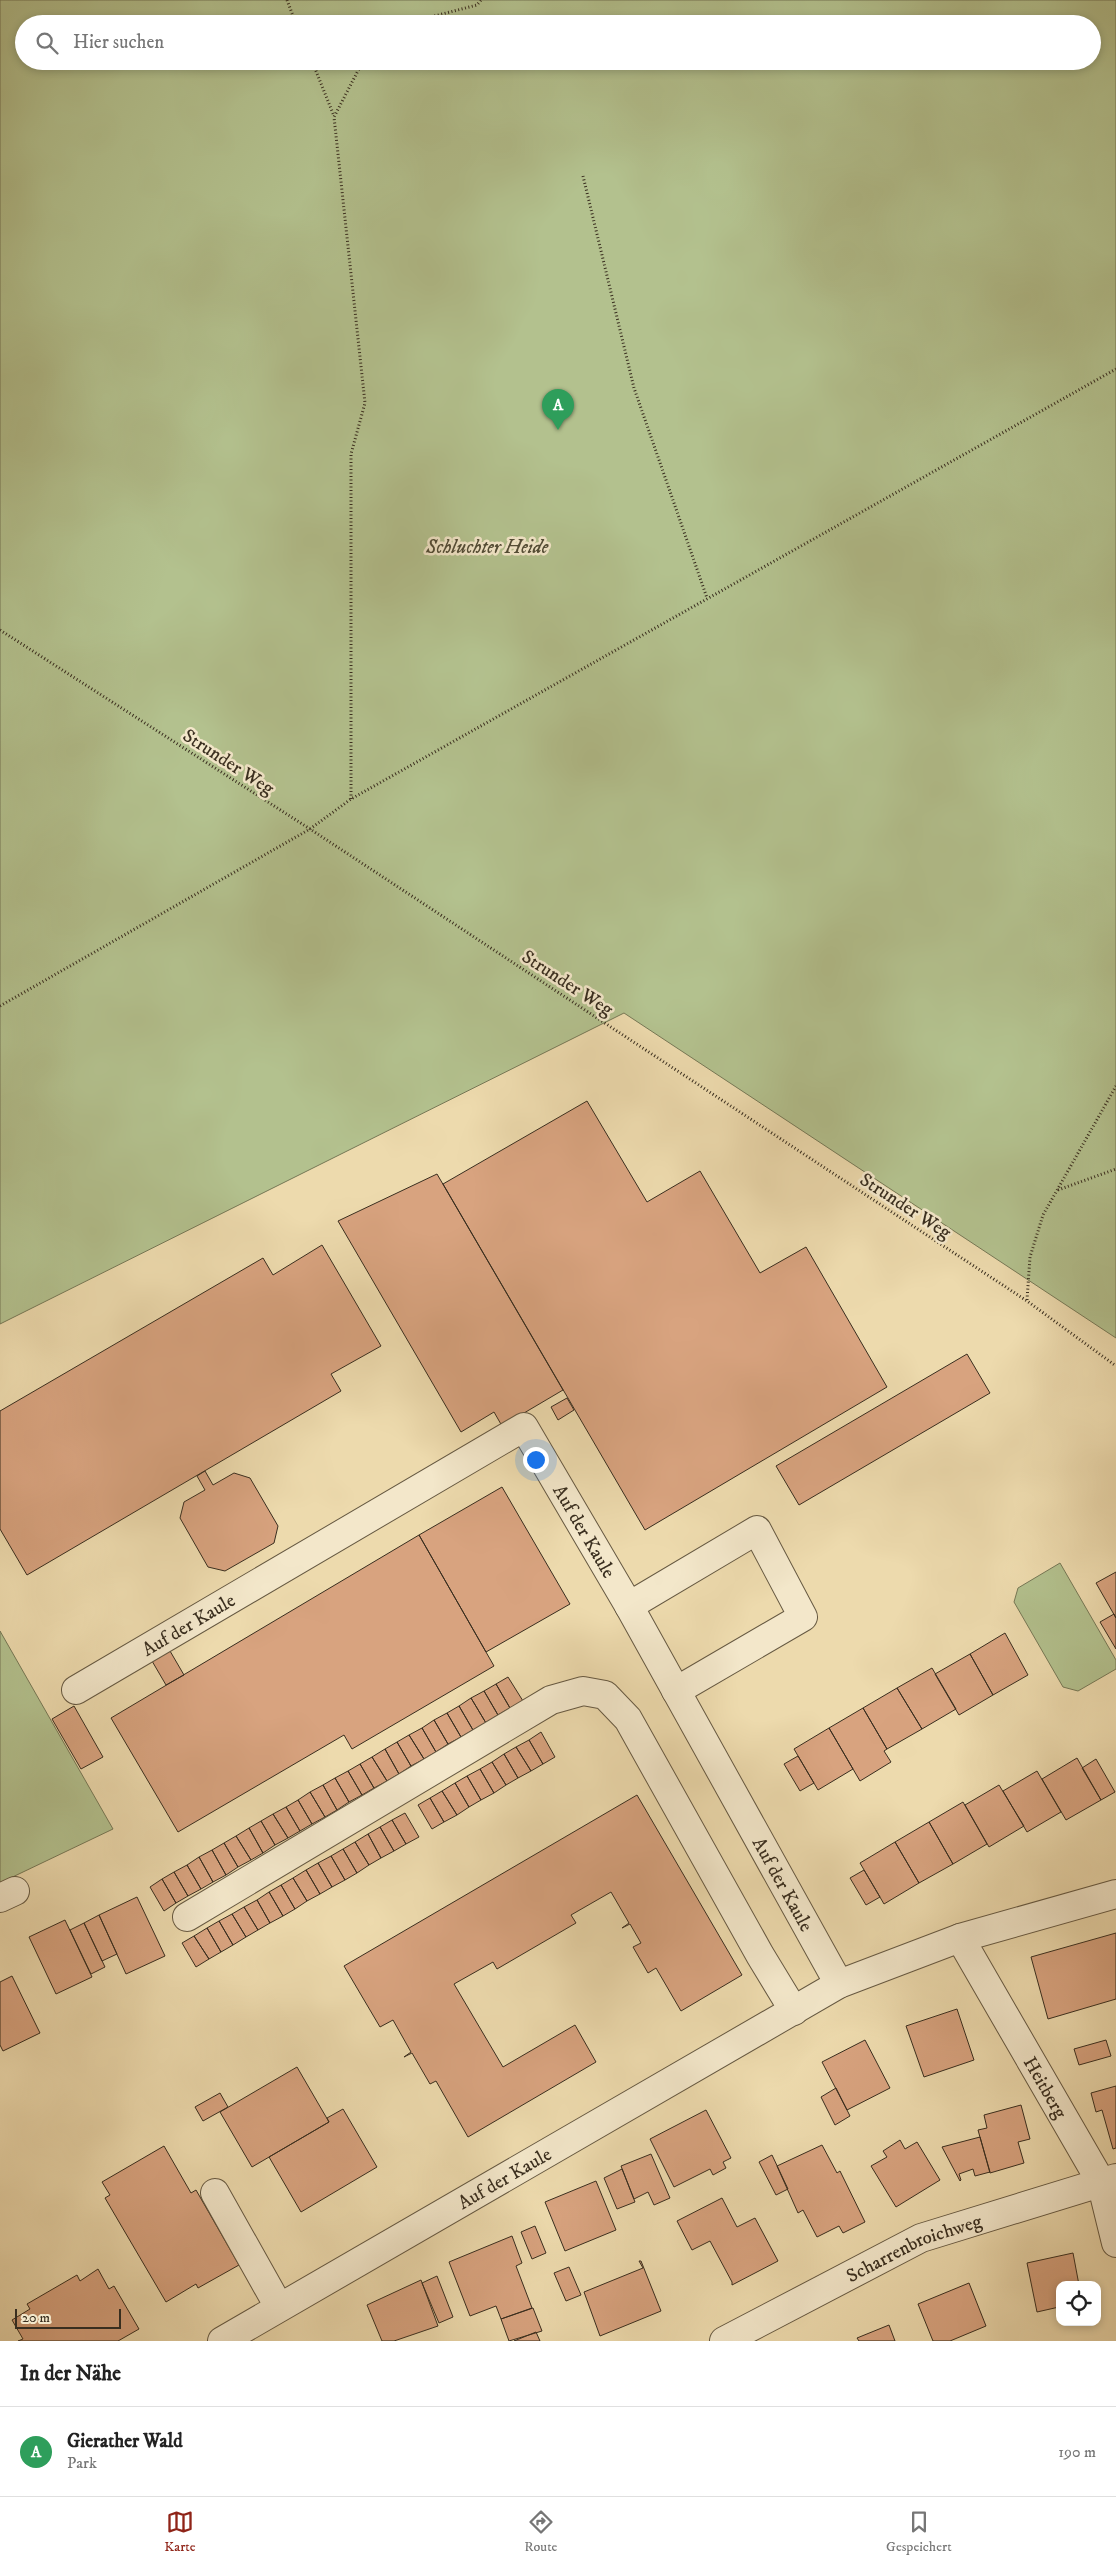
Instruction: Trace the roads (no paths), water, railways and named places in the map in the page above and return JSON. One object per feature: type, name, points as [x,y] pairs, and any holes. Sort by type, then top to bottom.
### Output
[{"type":"street","name":"Auf der Kaule","points":[[76,1690],[524,1427],[629,1606],[840,1984]]},
{"type":"street","points":[[629,1606],[757,1530],[803,1617],[676,1691]]},
{"type":"street","points":[[187,1917],[551,1700],[583,1691],[605,1695],[628,1719],[760,1955],[794,2011]]},
{"type":"street","name":"Auf der Kaule","points":[[222,2341],[840,1984],[960,1938],[1116,1894]]},
{"type":"street","name":"Heitberg","points":[[960,1938],[1109,2180],[1116,2243]]},
{"type":"street","name":"Scharrenbroichweg","points":[[724,2341],[921,2238],[1109,2180]]},
{"type":"street","points":[[215,2193],[279,2307]]},
{"type":"place","name":"Gierather Wald","points":[[558,430]]},
{"type":"park label","name":"Schluchter Heide","points":[[487,546]]}]
